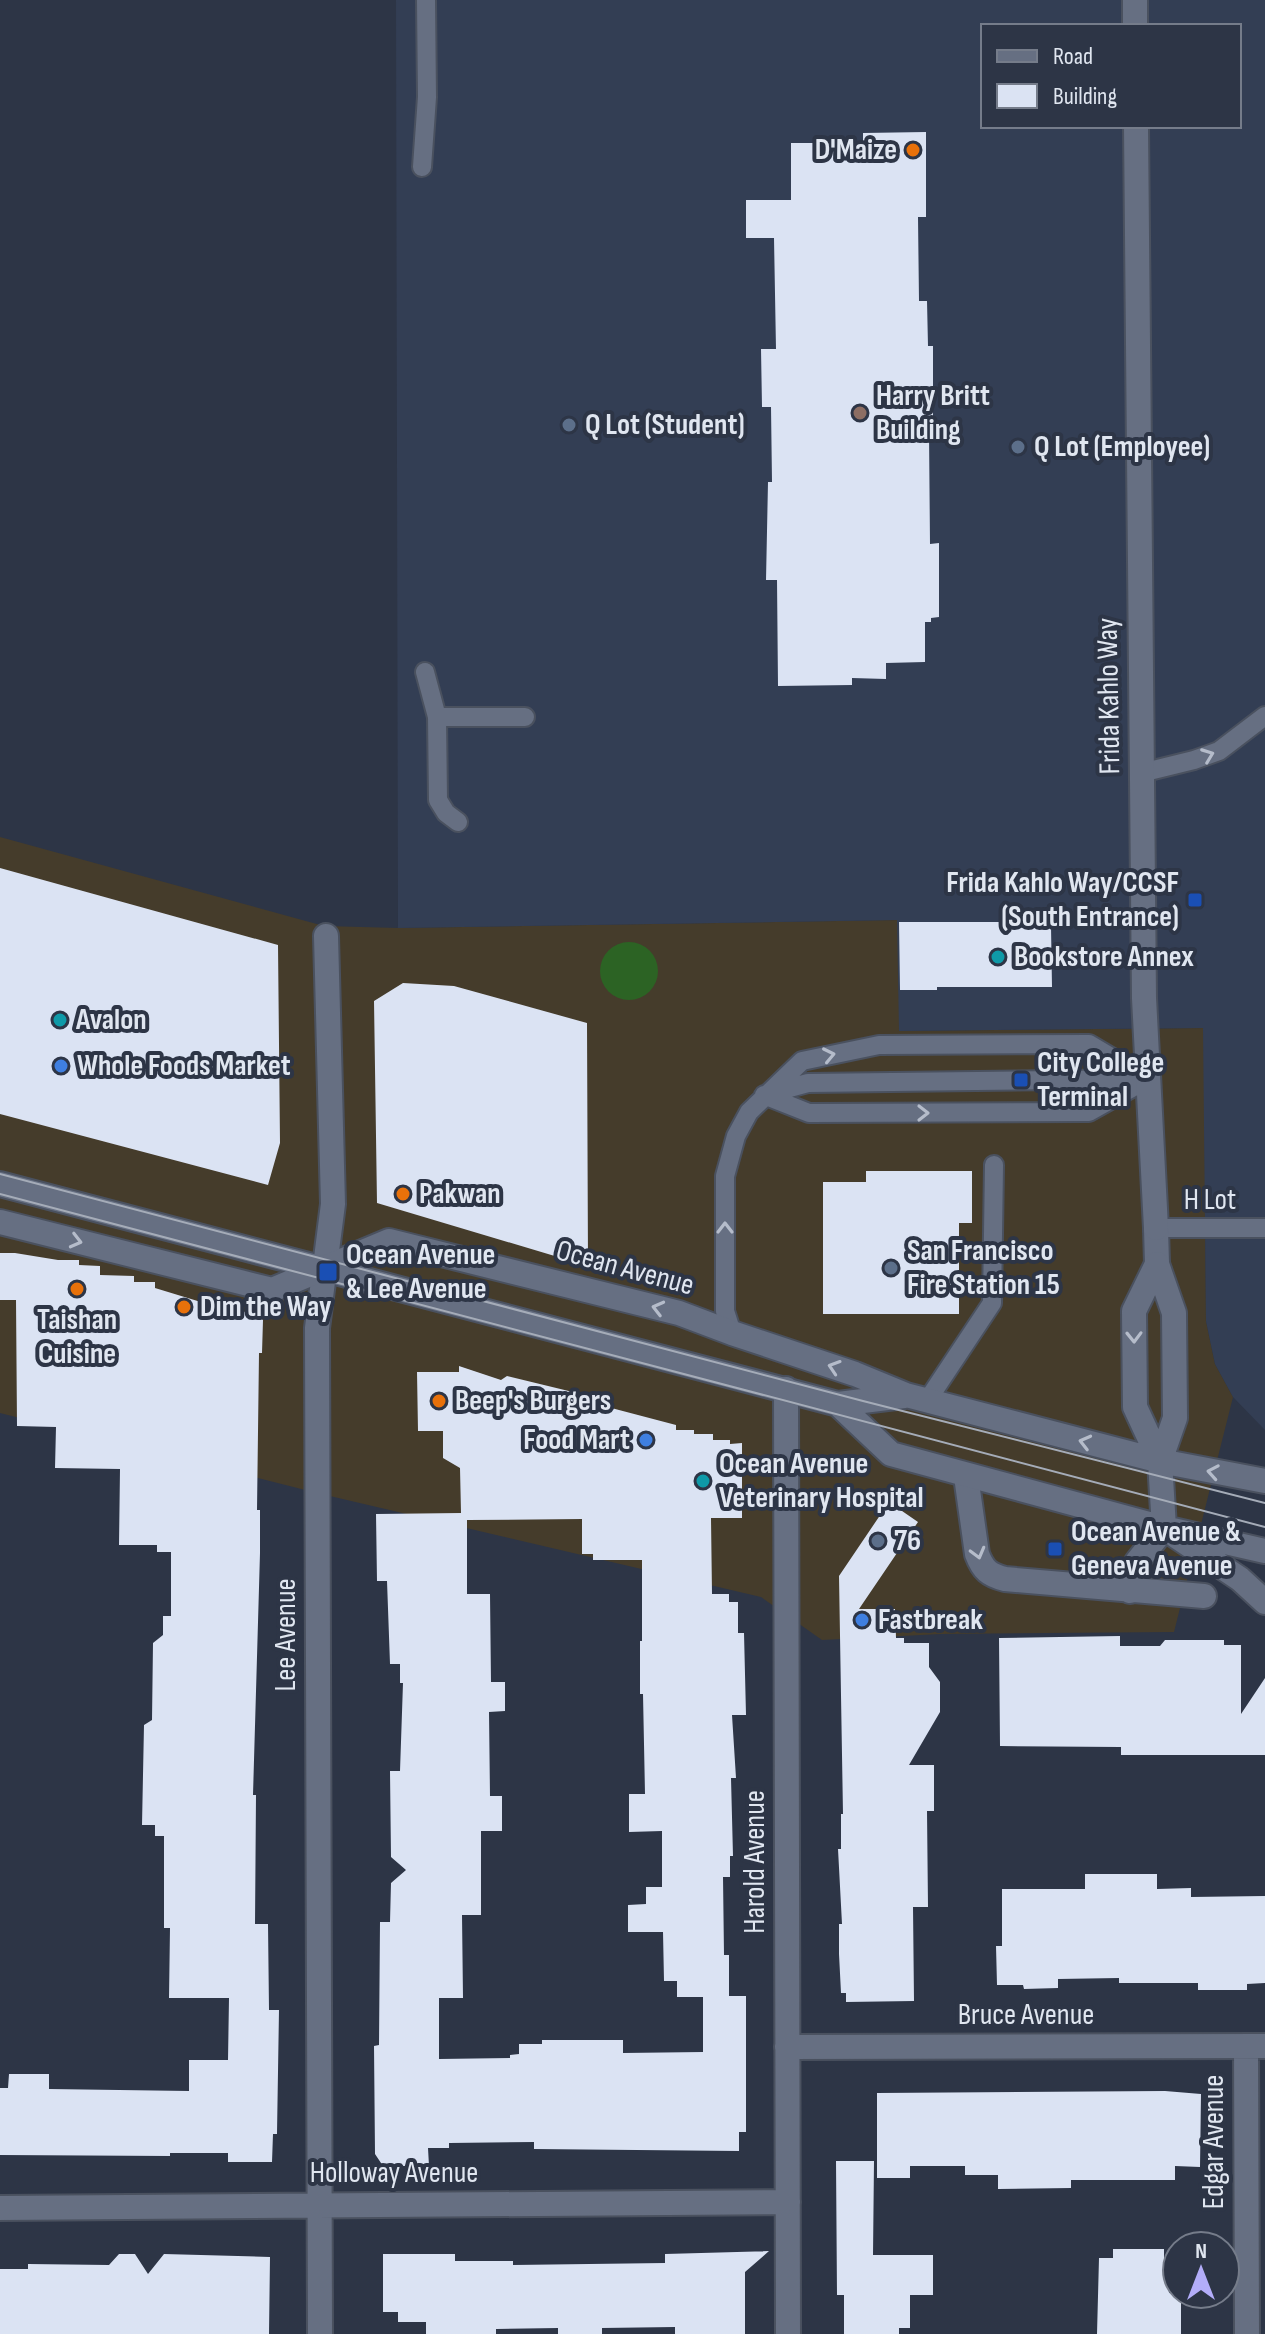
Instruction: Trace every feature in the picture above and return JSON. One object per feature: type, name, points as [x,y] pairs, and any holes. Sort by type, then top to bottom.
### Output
[{"type":"street","points":[[1135,0],[1135,24]]},
{"type":"street","name":"Frida Kahlo Way","points":[[1136,128],[1144,998],[1157,1264],[1174,1313],[1175,1418],[1160,1461],[1164,1528]]},
{"type":"street","name":"Lee Avenue","points":[[320,2334],[317,1328],[333,1204],[326,936]]},
{"type":"street","name":"Ocean Avenue","points":[[0,1184],[838,1404],[916,1398]]},
{"type":"street","name":"Ocean Avenue","points":[[0,1222],[272,1290],[389,1241],[679,1313],[916,1398],[1160,1461],[1265,1481]]},
{"type":"street","name":"Frida Kahlo Way","points":[[1157,1264],[1134,1311],[1135,1407],[1160,1461]]},
{"type":"street","name":"Harold Avenue","points":[[786,1389],[788,2334]]},
{"type":"street","name":"Ocean Avenue","points":[[838,1404],[891,1454],[1164,1528],[1265,1551]]},
{"type":"street","points":[[966,1476],[977,1554],[981,1566],[991,1576],[1204,1596]]},
{"type":"street","points":[[1130,1591],[1137,1562],[1164,1528],[1240,1579],[1265,1602]]},
{"type":"street","name":"Bruce Avenue","points":[[787,2047],[1255,2046]]},
{"type":"street","name":"Edgar Avenue","points":[[1247,2334],[1255,2046]]},
{"type":"street","name":"Holloway Avenue","points":[[0,2208],[788,2202]]},
{"type":"lane","points":[[422,167],[427,97],[426,0]]},
{"type":"lane","points":[[425,672],[437,717],[438,800],[446,813],[458,822]]},
{"type":"lane","points":[[1141,773],[1219,751],[1265,716]]},
{"type":"lane","points":[[437,717],[525,717]]},
{"type":"lane","points":[[732,1333],[725,1311],[725,1176],[736,1136],[749,1112],[802,1061],[879,1045],[1089,1044],[1148,1079]]},
{"type":"lane","points":[[764,1095],[809,1113],[1089,1112],[1148,1079]]},
{"type":"lane","points":[[764,1095],[808,1083],[1148,1079]]},
{"type":"lane","points":[[916,1398],[992,1303],[994,1165]]},
{"type":"lane","name":"H Lot","points":[[1156,1228],[1265,1228]]},
{"type":"shaded area","points":[[396,0],[1265,0],[1265,1430],[1233,1397],[1215,1364],[1206,1321],[1203,1028],[899,1031],[897,920],[398,928]]},
{"type":"shaded area","points":[[0,837],[324,926],[398,928],[898,920],[900,1031],[1204,1028],[1206,1321],[1215,1364],[1233,1397],[1174,1632],[941,1634],[822,1640],[761,1597],[317,1493],[0,1413]]},
{"type":"green space","points":[[629,942],[650,950],[658,971],[650,992],[629,1000],[608,992],[600,971],[608,950]]},
{"type":"building","name":"Harry Britt Building","points":[[926,132],[926,217],[918,217],[919,301],[927,301],[928,346],[933,346],[933,431],[929,431],[930,544],[939,543],[939,617],[925,622],[925,662],[886,663],[886,679],[852,678],[852,685],[778,686],[777,580],[766,580],[768,482],[772,482],[771,407],[762,407],[761,349],[776,349],[774,238],[746,238],[746,200],[791,200],[791,143],[863,143],[863,133]]},
{"type":"building","name":"Avalon","points":[[0,868],[278,945],[280,1143],[268,1185],[0,1114]]},
{"type":"building","name":"Bookstore Annex","points":[[899,922],[1010,922],[1011,927],[1051,926],[1052,987],[900,990]]},
{"type":"building","points":[[403,983],[454,986],[587,1023],[588,1266],[377,1203],[374,1001]]},
{"type":"building","name":"San Francisco Fire Station 15","points":[[866,1171],[972,1171],[972,1223],[959,1223],[959,1314],[823,1314],[823,1182],[866,1182]]},
{"type":"building","points":[[0,1253],[79,1260],[79,1265],[100,1266],[100,1275],[134,1276],[134,1282],[155,1282],[155,1288],[214,1306],[246,1312],[252,1309],[263,1320],[262,1353],[259,1353],[257,1510],[260,1510],[260,1553],[253,1795],[256,1795],[255,1924],[268,1924],[269,2010],[279,2010],[277,2134],[273,2134],[272,2162],[228,2162],[228,2153],[170,2153],[170,2156],[0,2155],[0,2088],[8,2088],[9,2074],[49,2074],[49,2089],[189,2091],[189,2060],[228,2060],[229,1998],[169,1998],[170,1928],[164,1928],[164,1836],[155,1836],[155,1825],[142,1825],[144,1725],[152,1720],[153,1643],[163,1635],[163,1616],[171,1616],[171,1552],[157,1552],[157,1545],[119,1545],[120,1469],[55,1468],[56,1427],[17,1426],[16,1300],[0,1300]]},
{"type":"building","points":[[459,1366],[501,1380],[507,1376],[581,1394],[581,1400],[676,1425],[676,1430],[694,1430],[694,1434],[713,1434],[713,1440],[742,1443],[742,1518],[711,1518],[712,1594],[729,1594],[729,1602],[738,1602],[738,1633],[744,1633],[746,1715],[732,1715],[736,1778],[731,1778],[733,1856],[730,1856],[730,1877],[723,1877],[724,1955],[729,1955],[729,1996],[746,1996],[746,2132],[739,2132],[739,2151],[534,2149],[534,2142],[449,2143],[449,2148],[428,2148],[429,2166],[383,2166],[375,2154],[374,2046],[379,2045],[380,1922],[390,1922],[391,1883],[406,1870],[391,1857],[390,1771],[400,1771],[403,1683],[400,1683],[400,1664],[390,1664],[387,1581],[377,1581],[376,1514],[461,1513],[460,1468],[443,1458],[443,1431],[418,1431],[417,1372],[459,1372]],"holes":[[[582,1519],[582,1554],[593,1554],[593,1560],[642,1560],[640,1694],[643,1694],[645,1794],[629,1794],[629,1832],[662,1831],[662,1887],[646,1887],[646,1904],[628,1905],[628,1932],[663,1932],[664,1981],[677,1981],[677,1997],[703,1997],[703,2052],[623,2053],[623,2040],[542,2040],[542,2044],[519,2044],[519,2054],[510,2055],[510,2058],[439,2059],[439,1998],[463,1998],[462,1915],[481,1915],[481,1831],[502,1831],[502,1796],[490,1796],[489,1712],[505,1711],[505,1682],[491,1682],[490,1594],[467,1594],[467,1520]]]},
{"type":"building","points":[[889,1502],[918,1522],[859,1609],[895,1609],[896,1638],[904,1638],[904,1643],[929,1643],[929,1667],[940,1682],[940,1712],[909,1765],[934,1765],[934,1811],[927,1811],[928,1907],[913,1907],[914,2001],[846,2002],[846,1993],[841,1993],[839,1954],[839,1924],[842,1924],[838,1849],[841,1849],[843,1814],[839,1576]]},
{"type":"building","points":[[1120,1636],[1120,1646],[1160,1646],[1165,1640],[1224,1640],[1224,1645],[1241,1645],[1241,1714],[1265,1678],[1265,1755],[1121,1755],[1121,1747],[1000,1746],[999,1638]]},
{"type":"building","points":[[1085,1874],[1157,1874],[1157,1889],[1191,1888],[1191,1897],[1265,1896],[1265,1983],[1247,1984],[1247,1990],[1198,1990],[1198,1983],[1119,1983],[1119,1978],[1058,1979],[1058,1988],[1024,1989],[1023,1985],[997,1985],[996,1946],[1002,1946],[1002,1889],[1085,1889]]},
{"type":"building","points":[[1165,2091],[1201,2094],[1200,2167],[1175,2166],[1175,2180],[1071,2180],[1071,2188],[998,2189],[998,2175],[965,2175],[965,2166],[910,2166],[910,2178],[877,2178],[877,2093]]},
{"type":"building","points":[[836,2161],[874,2161],[873,2255],[933,2255],[933,2295],[910,2295],[910,2328],[899,2328],[899,2334],[844,2334],[844,2295],[837,2295]]},
{"type":"building","points":[[1113,2249],[1161,2249],[1161,2310],[1181,2310],[1181,2334],[1097,2334],[1099,2258],[1113,2258]]},
{"type":"building","points":[[769,2251],[745,2272],[745,2334],[675,2334],[675,2327],[602,2328],[602,2334],[558,2334],[558,2328],[496,2329],[496,2334],[426,2334],[426,2322],[398,2322],[398,2312],[383,2312],[383,2254],[455,2254],[455,2261],[513,2261],[513,2265],[665,2263],[665,2254]]},
{"type":"building","points":[[119,2254],[135,2254],[148,2274],[164,2254],[270,2257],[269,2334],[0,2334],[0,2269],[28,2269],[28,2264],[109,2265]]},
{"type":"tram line","points":[[0,1174],[863,1401],[1265,1503]]},
{"type":"tram line","points":[[0,1194],[1265,1527]]},
{"type":"place","name":"D'Maize","points":[[913,150]]},
{"type":"place","name":"Harry Britt Building","points":[[860,413]]},
{"type":"place","name":"Q Lot (Student)","points":[[569,425]]},
{"type":"place","name":"Q Lot (Employee)","points":[[1018,447]]},
{"type":"place","name":"Frida Kahlo Way/CCSF (South Entrance)","points":[[1195,900]]},
{"type":"place","name":"Bookstore Annex","points":[[998,957]]},
{"type":"place","name":"Avalon","points":[[60,1020]]},
{"type":"place","name":"Whole Foods Market","points":[[61,1066]]},
{"type":"place","name":"City College Terminal","points":[[1021,1080]]},
{"type":"place","name":"Pakwan","points":[[403,1194]]},
{"type":"place","name":"San Francisco Fire Station 15","points":[[891,1268]]},
{"type":"place","name":"Ocean Avenue & Lee Avenue","points":[[328,1272]]},
{"type":"place","name":"Taishan Cuisine","points":[[77,1289]]},
{"type":"place","name":"Dim the Way","points":[[184,1307]]},
{"type":"place","name":"Beep's Burgers","points":[[439,1401]]},
{"type":"place","name":"Food Mart","points":[[646,1440]]},
{"type":"place","name":"Ocean Avenue Veterinary Hospital","points":[[703,1481]]},
{"type":"place","name":"76","points":[[878,1541]]},
{"type":"place","name":"Ocean Avenue & Geneva Avenue","points":[[1055,1549]]},
{"type":"place","name":"Fastbreak","points":[[862,1620]]}]
